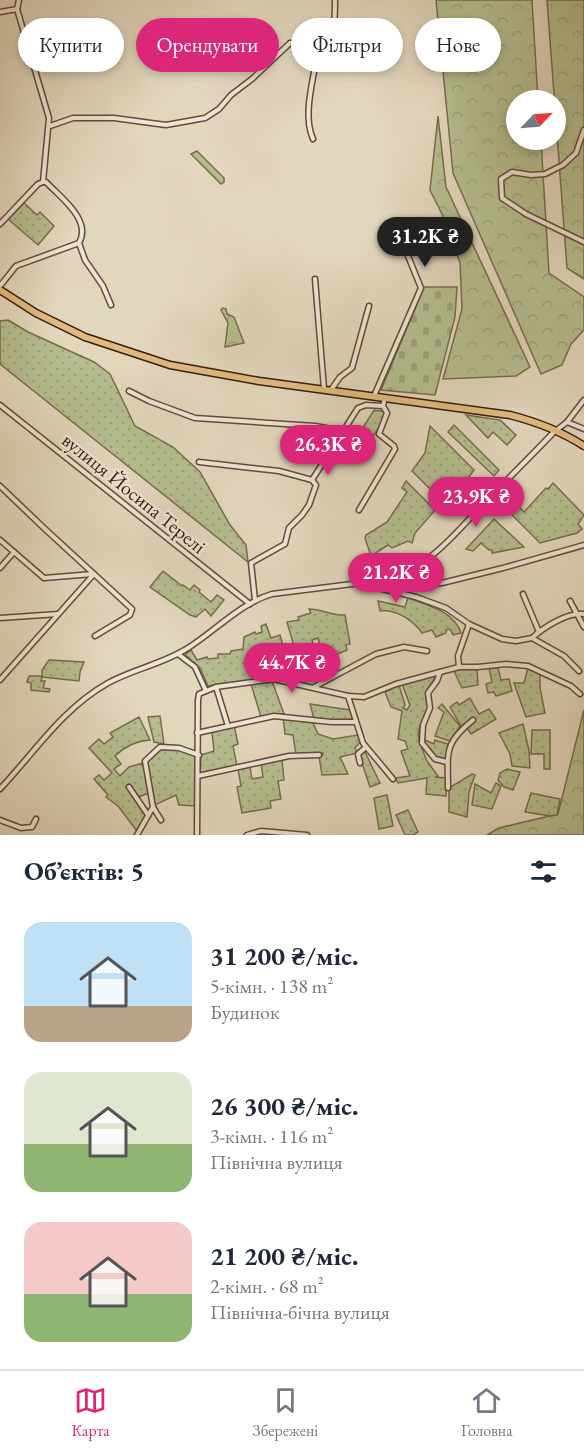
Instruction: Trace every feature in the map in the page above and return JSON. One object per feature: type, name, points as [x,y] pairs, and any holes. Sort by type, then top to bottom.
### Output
[{"type":"highway","points":[[0,288],[60,326],[150,360],[204,372],[510,415],[556,430],[584,446]]},
{"type":"street","points":[[19,0],[17,9],[49,118],[43,182]]},
{"type":"street","points":[[335,0],[335,18]]},
{"type":"street","points":[[0,12],[17,9]]},
{"type":"street","points":[[50,126],[73,118],[114,118],[166,125],[205,118],[219,109],[231,95],[291,44]]},
{"type":"street","points":[[313,139],[308,129],[315,72]]},
{"type":"street","points":[[584,130],[576,153],[563,165],[545,174],[531,175],[512,172],[501,179],[502,198],[526,214],[584,243]]},
{"type":"street","points":[[0,224],[38,184],[46,182],[83,225],[83,235],[78,243],[16,266],[0,288]]},
{"type":"street","points":[[374,396],[422,288],[404,246],[405,243],[442,224]]},
{"type":"street","points":[[78,243],[85,260],[103,286],[111,305]]},
{"type":"street","points":[[315,279],[328,390]]},
{"type":"street","points":[[328,390],[352,368],[369,306]]},
{"type":"street","points":[[129,391],[195,418],[315,426],[343,431]]},
{"type":"street","points":[[359,510],[395,448],[379,434],[387,413],[383,406],[384,398]]},
{"type":"street","points":[[0,789],[55,725],[83,699],[121,677],[178,654],[255,600],[272,594],[370,582],[398,576],[420,564],[435,552],[556,430],[567,422],[584,400]]},
{"type":"street","name":"вулиця Йосипа Терелі","points":[[0,405],[250,604]]},
{"type":"street","points":[[312,480],[360,406],[383,406]]},
{"type":"street","points":[[567,422],[584,429]]},
{"type":"street","points":[[199,462],[279,471],[312,480],[316,485],[309,505],[289,528],[285,544],[251,562],[255,600]]},
{"type":"street","points":[[0,486],[133,611],[95,636]]},
{"type":"street","points":[[0,540],[44,578],[94,574]]},
{"type":"street","points":[[378,588],[414,587],[442,583],[584,545]]},
{"type":"street","points":[[0,568],[14,552]]},
{"type":"street","points":[[0,680],[94,574]]},
{"type":"street","points":[[370,582],[378,588],[447,608],[469,624],[502,639],[516,641],[532,638],[539,632],[577,614],[584,615]]},
{"type":"street","points":[[523,594],[539,632]]},
{"type":"street","points":[[570,601],[584,627]]},
{"type":"street","points":[[0,618],[58,614]]},
{"type":"street","points":[[459,667],[458,656],[469,624]]},
{"type":"street","points":[[532,638],[564,656],[579,671]]},
{"type":"street","points":[[313,687],[376,654],[404,647],[427,651]]},
{"type":"street","points":[[178,654],[195,667],[206,691]]},
{"type":"street","points":[[197,835],[199,694],[216,687],[274,679],[348,696],[364,697],[396,684],[459,667],[506,664],[528,666],[572,687],[580,694]]},
{"type":"street","points":[[440,672],[437,681],[428,693],[430,708],[421,737],[423,747],[435,759],[447,762]]},
{"type":"street","points":[[216,687],[228,726]]},
{"type":"street","points":[[348,696],[365,748],[393,779]]},
{"type":"street","points":[[197,733],[281,716],[331,722],[355,722]]},
{"type":"street","points":[[448,788],[448,748],[459,730],[472,720]]},
{"type":"street","points":[[161,820],[153,807],[144,761],[160,747],[179,748],[199,755]]},
{"type":"street","points":[[360,763],[358,754],[365,748]]},
{"type":"street","points":[[198,776],[281,758],[319,755]]},
{"type":"street","points":[[129,787],[148,814]]},
{"type":"street","points":[[137,835],[153,807]]},
{"type":"street","points":[[0,820],[27,829],[32,827],[36,819]]},
{"type":"street","points":[[247,835],[261,831],[307,835]]},
{"type":"green space","points":[[436,0],[532,0],[537,90],[506,90],[506,150],[542,150],[549,273],[584,297],[584,330],[571,344],[562,365],[541,374],[453,173],[443,72],[501,72],[501,18],[438,18]]},
{"type":"green space","points":[[547,0],[584,0],[584,279],[567,268],[558,150],[566,150],[566,90],[554,90]]},
{"type":"green space","points":[[438,116],[446,187],[530,367],[516,376],[443,379],[462,309],[460,263],[443,216],[430,190]]},
{"type":"green space","points":[[197,151],[224,178],[224,182],[221,184],[191,154]]},
{"type":"green space","points":[[24,203],[37,215],[40,212],[54,226],[38,245],[8,219]]},
{"type":"green space","points":[[424,287],[457,287],[455,317],[435,395],[381,390]]},
{"type":"green space","points":[[226,309],[227,314],[234,317],[244,343],[225,347],[228,323],[221,310]]},
{"type":"green space","points":[[8,320],[28,332],[94,362],[110,374],[135,426],[173,447],[200,472],[230,525],[246,545],[248,562],[0,364],[0,321]]},
{"type":"green space","points":[[374,410],[385,412],[385,417],[366,448],[354,442]]},
{"type":"green space","points":[[466,415],[500,420],[516,435],[507,445],[493,432],[488,438]]},
{"type":"green space","points":[[454,425],[499,470],[494,476],[448,432]]},
{"type":"green space","points":[[430,426],[474,470],[468,478],[474,485],[467,493],[461,487],[443,502],[412,471],[425,453]]},
{"type":"green space","points":[[406,481],[435,510],[415,533],[412,543],[408,541],[392,548],[388,545],[371,556],[366,535],[387,522],[407,492],[402,488]]},
{"type":"green space","points":[[553,483],[584,515],[578,524],[582,529],[577,533],[540,543],[508,511],[515,503],[524,512]]},
{"type":"green space","points":[[494,519],[524,547],[492,553],[492,550],[481,543],[473,551],[466,549]]},
{"type":"green space","points":[[163,571],[190,590],[194,585],[211,602],[217,595],[224,600],[211,616],[205,609],[196,617],[190,615],[150,587]]},
{"type":"green space","points":[[408,598],[446,614],[457,625],[461,633],[453,635],[450,629],[436,637],[432,630],[422,633],[409,620],[398,614],[380,611],[378,601],[405,607]]},
{"type":"green space","points":[[309,609],[345,615],[350,644],[346,645],[347,650],[324,660],[318,638],[312,640],[313,644],[307,646],[314,668],[302,673],[287,622],[299,620],[298,617],[311,613]]},
{"type":"green space","points":[[266,624],[271,638],[280,635],[292,676],[285,676],[277,650],[263,654],[270,677],[208,686],[200,668],[185,655],[191,650],[197,660],[207,657],[208,659],[218,658],[218,654],[230,654],[231,651],[243,649],[244,637],[255,632],[256,634],[262,632],[261,626]]},
{"type":"green space","points":[[49,660],[84,662],[79,681],[42,677],[41,681],[45,681],[43,688],[50,689],[49,692],[31,690],[31,683],[27,682],[29,676],[42,676],[42,670]]},
{"type":"green space","points":[[458,668],[477,670],[478,685],[462,688],[454,671]]},
{"type":"green space","points":[[489,668],[498,668],[501,680],[509,679],[512,691],[496,696],[494,692],[488,693],[486,684],[492,682]]},
{"type":"green space","points":[[528,668],[540,673],[540,688],[545,713],[526,717],[514,683],[524,683]]},
{"type":"green space","points":[[431,676],[435,678],[426,691],[429,707],[418,734],[427,761],[438,776],[435,777],[447,778],[446,796],[426,794],[427,778],[398,783],[395,778],[410,776],[401,751],[408,749],[405,741],[398,739],[402,711],[391,707],[385,692],[399,685],[405,705],[403,708],[407,710],[410,705],[402,684]]},
{"type":"green space","points":[[272,681],[284,714],[261,717],[251,684]]},
{"type":"green space","points":[[470,698],[479,714],[489,709],[496,719],[471,734],[466,726],[473,718],[461,726],[450,707],[457,702],[459,705]]},
{"type":"green space","points":[[310,704],[350,710],[353,719],[336,721],[314,719]]},
{"type":"green space","points":[[442,704],[460,726],[450,741],[435,736],[444,712],[438,708]]},
{"type":"green space","points":[[584,710],[584,835],[487,835],[499,828],[558,814]]},
{"type":"green space","points":[[160,716],[164,744],[154,742],[148,717]]},
{"type":"green space","points":[[139,717],[150,740],[127,747],[115,756],[121,764],[114,769],[120,776],[129,767],[143,763],[149,793],[138,797],[129,786],[146,814],[137,831],[118,806],[106,797],[108,795],[94,779],[99,775],[104,780],[112,773],[89,748],[99,739],[104,744],[113,737],[110,733]]},
{"type":"green space","points":[[283,717],[312,721],[318,734],[333,739],[358,735],[361,741],[355,748],[357,753],[340,757],[348,774],[322,775],[319,756],[323,753],[296,755],[293,735],[285,734]]},
{"type":"green space","points":[[523,724],[529,750],[530,768],[512,766],[510,754],[499,733]]},
{"type":"green space","points":[[234,725],[238,744],[233,746],[237,766],[200,773],[201,755],[214,751],[212,732]]},
{"type":"green space","points":[[532,730],[550,730],[550,769],[544,769],[544,754],[531,754]]},
{"type":"green space","points":[[423,739],[434,744],[435,740],[448,744],[447,761],[432,754],[426,748]]},
{"type":"green space","points":[[160,749],[182,750],[197,757],[196,806],[179,805],[176,795],[155,805],[146,762]]},
{"type":"green space","points":[[365,752],[380,783],[370,787],[361,760],[361,755]]},
{"type":"green space","points":[[282,759],[284,780],[278,781],[281,799],[270,801],[271,808],[242,813],[237,787],[241,786],[238,769],[250,767],[252,779],[263,777],[261,763]]},
{"type":"green space","points":[[507,769],[520,772],[513,790],[504,787],[498,780],[500,773]]},
{"type":"green space","points":[[472,774],[475,775],[469,792],[467,817],[449,812],[449,788]]},
{"type":"green space","points":[[496,783],[501,786],[492,809],[472,805],[475,784],[491,793]]},
{"type":"green space","points":[[531,793],[560,799],[557,815],[525,812]]},
{"type":"green space","points":[[387,795],[393,826],[379,829],[374,798]]},
{"type":"green space","points":[[408,810],[418,832],[413,835],[405,835],[396,815]]}]
